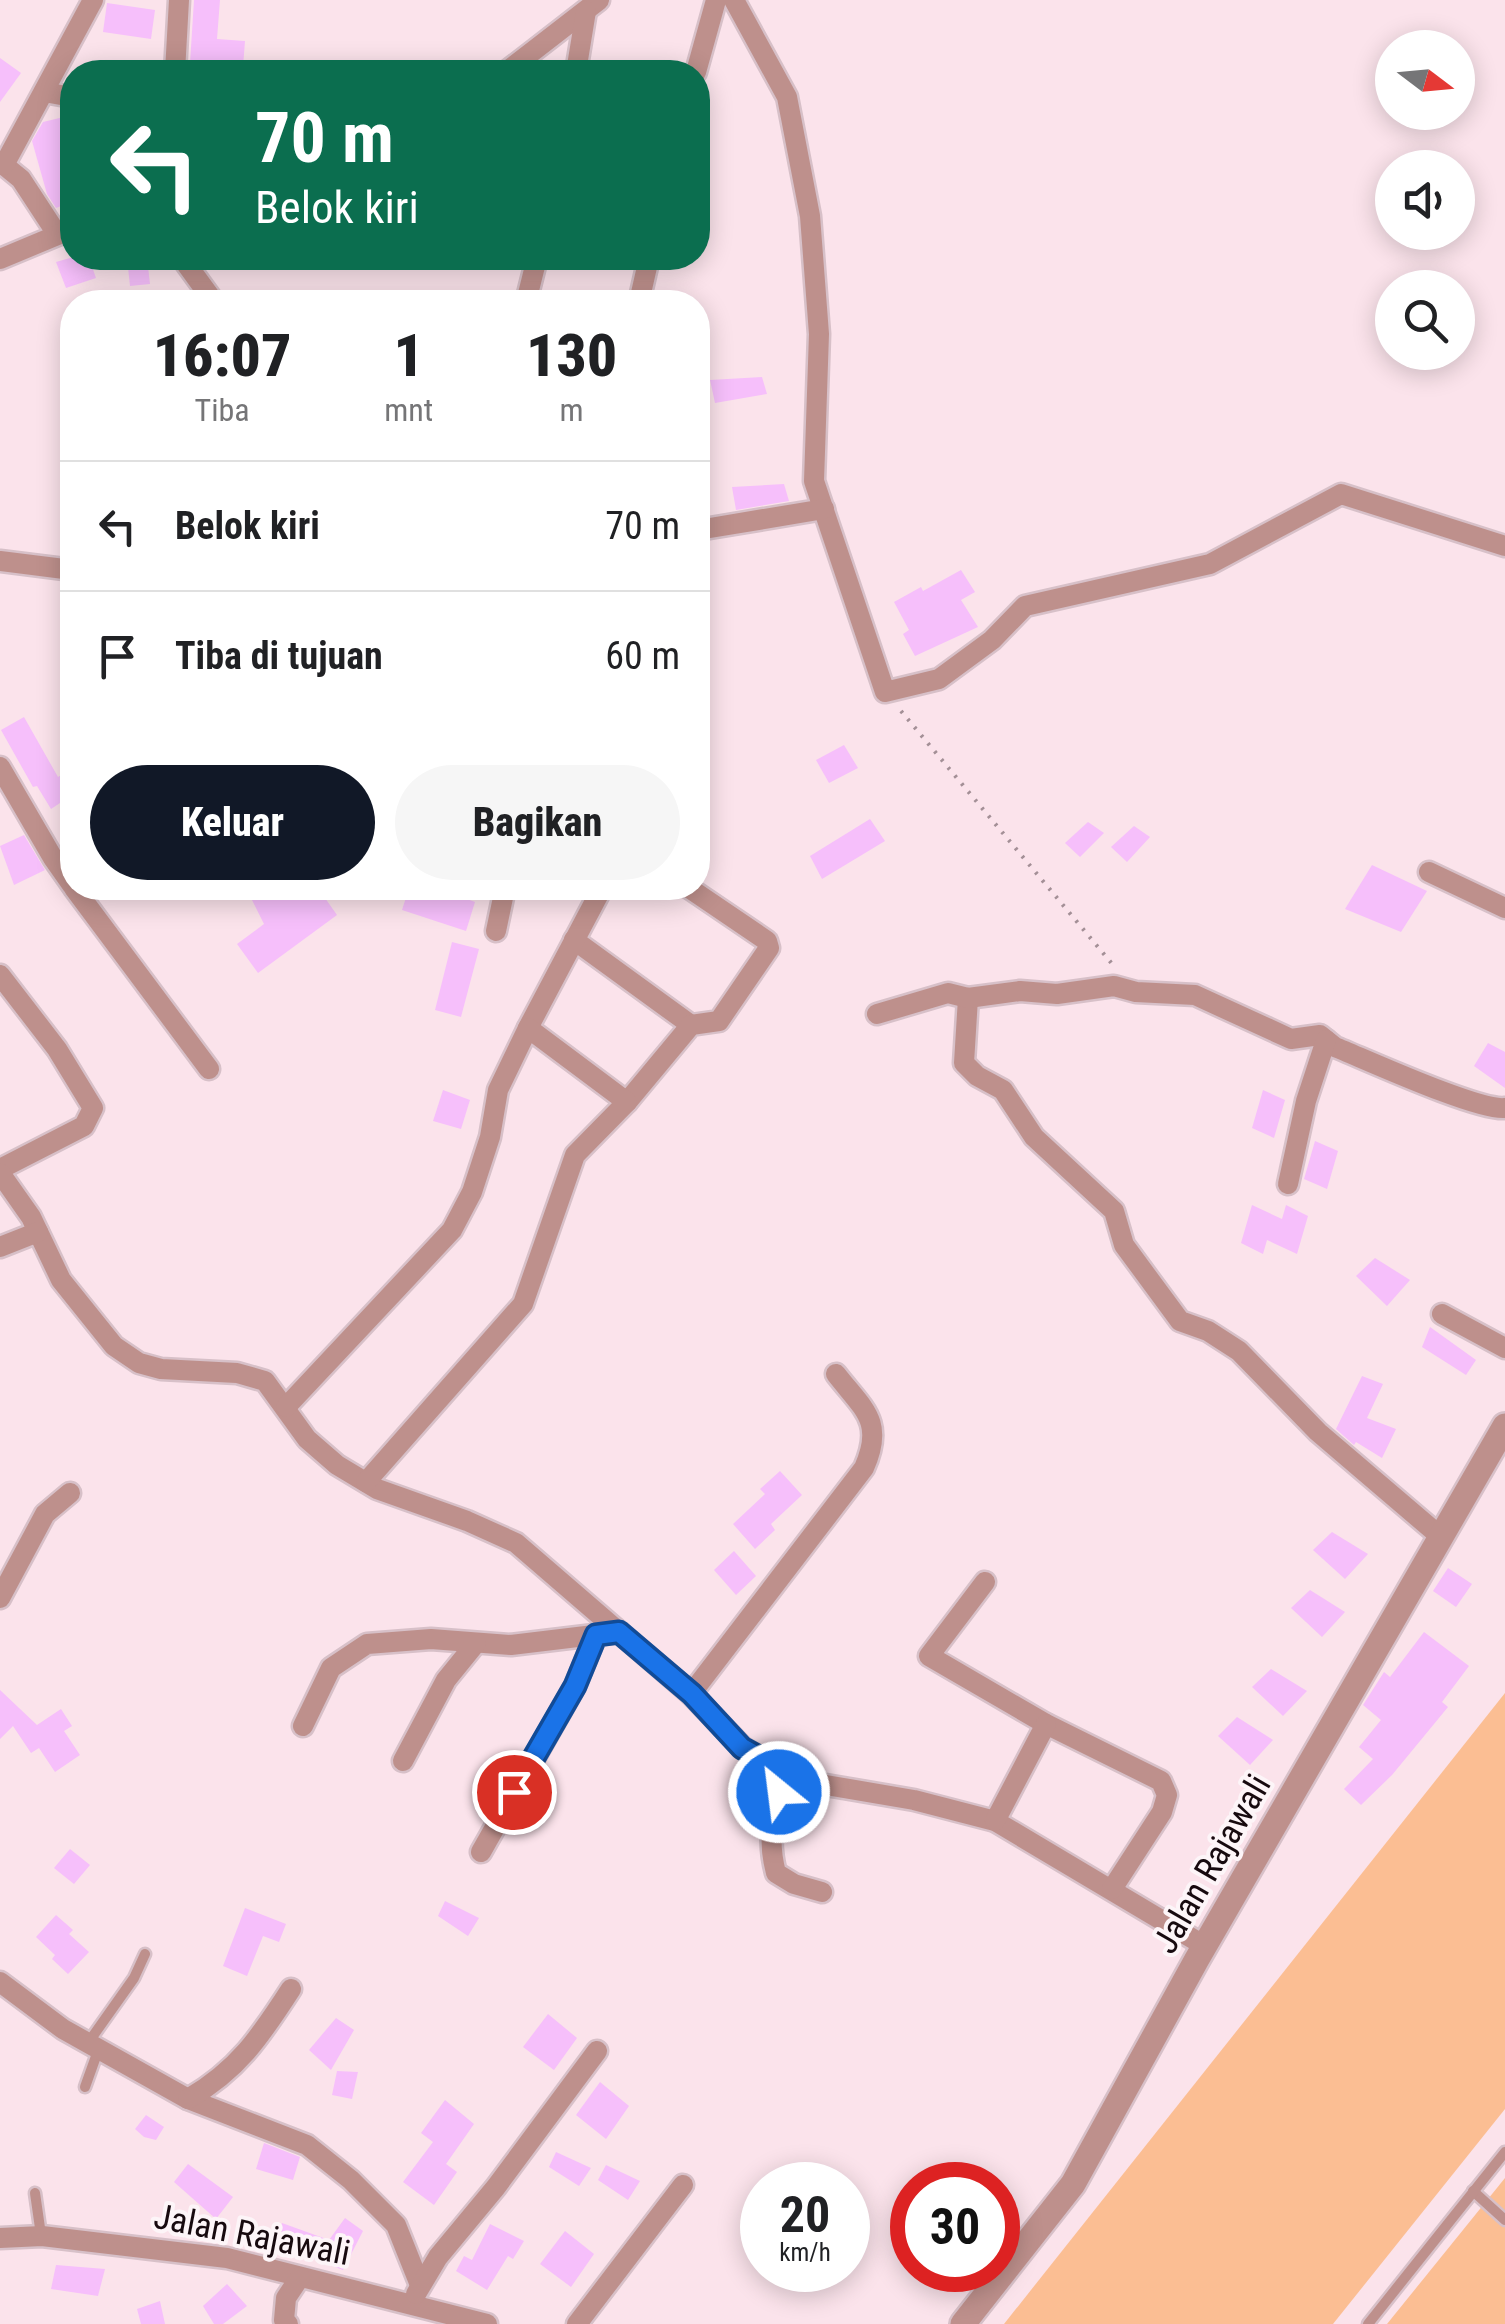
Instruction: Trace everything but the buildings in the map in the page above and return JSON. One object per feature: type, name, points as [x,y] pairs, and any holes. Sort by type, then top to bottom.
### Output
[{"type":"street","points":[[61,60],[93,0]]},
{"type":"street","points":[[176,60],[179,0]]},
{"type":"street","points":[[699,60],[716,0]]},
{"type":"street","points":[[734,0],[787,97],[810,216],[819,334],[814,480],[885,692],[939,679],[992,640],[1025,606],[1210,564],[1340,494],[1505,546]]},
{"type":"street","points":[[520,60],[588,4]]},
{"type":"street","points":[[578,60],[588,4]]},
{"type":"street","points":[[60,62],[2,163],[60,225]]},
{"type":"street","points":[[44,92],[60,95]]},
{"type":"street","points":[[0,259],[60,233]]},
{"type":"street","points":[[710,528],[824,509]]},
{"type":"street","points":[[0,561],[60,568]]},
{"type":"street","points":[[0,767],[60,867]]},
{"type":"street","points":[[1429,872],[1505,908]]},
{"type":"street","points":[[84,900],[209,1069]]},
{"type":"street","points":[[496,931],[502,900]]},
{"type":"street","points":[[286,1407],[452,1230],[472,1192],[490,1138],[498,1090],[596,900]]},
{"type":"street","points":[[366,1482],[523,1304],[575,1155],[627,1102],[691,1025],[719,1021],[769,948],[768,941],[707,900]]},
{"type":"street","points":[[574,940],[691,1025]]},
{"type":"street","points":[[0,974],[57,1049],[93,1108],[84,1126],[0,1171],[38,1232],[61,1280],[114,1346],[139,1362],[161,1369],[237,1373],[265,1380],[307,1439],[337,1466],[366,1482],[516,1543],[692,1694],[742,1748],[786,1772],[820,1784],[914,1800],[995,1821],[1205,1946]]},
{"type":"street","points":[[878,1014],[948,993],[968,998],[1020,991],[1057,994],[1114,986],[1136,992],[1196,994],[1291,1039],[1320,1036],[1334,1047],[1468,1100],[1505,1108]]},
{"type":"street","points":[[968,998],[964,1063],[977,1076],[1002,1090],[1034,1136],[1114,1211],[1124,1245],[1180,1321],[1208,1330],[1239,1351],[1318,1432],[1441,1537]]},
{"type":"street","points":[[528,1028],[627,1102]]},
{"type":"street","points":[[1288,1184],[1306,1101],[1326,1040]]},
{"type":"street","points":[[0,1247],[38,1232]]},
{"type":"street","points":[[1442,1314],[1505,1348]]},
{"type":"street","points":[[692,1694],[864,1468],[874,1446],[870,1418],[836,1374]]},
{"type":"street","name":"Jalan Rajawali","points":[[964,2324],[1073,2184],[1205,1946],[1505,1426]]},
{"type":"street","points":[[0,1598],[44,1514],[70,1493]]},
{"type":"street","points":[[986,1582],[929,1656],[1046,1724],[1161,1781],[1167,1795],[1162,1812],[1112,1889]]},
{"type":"street","points":[[302,1726],[331,1668],[366,1644],[431,1639],[511,1646],[619,1632]]},
{"type":"street","points":[[480,1852],[575,1686],[596,1635]]},
{"type":"street","points":[[403,1761],[446,1680],[476,1642]]},
{"type":"street","points":[[995,1821],[1046,1724]]},
{"type":"street","points":[[786,1772],[773,1812],[770,1849],[776,1873],[822,1892]]},
{"type":"street","points":[[0,1982],[63,2029],[188,2099],[307,2145],[351,2180],[396,2225],[416,2294]]},
{"type":"street","points":[[188,2099],[218,2082],[254,2046],[291,1990]]},
{"type":"street","points":[[416,2294],[596,2051]]},
{"type":"street","points":[[577,2324],[682,2185]]},
{"type":"street","name":"Jalan Rajawali","points":[[0,2238],[42,2236],[227,2258],[300,2277],[416,2294],[488,2324]]},
{"type":"street","points":[[288,2324],[284,2320],[286,2298],[300,2277]]},
{"type":"lane","points":[[85,2087],[94,2046],[145,1954]]},
{"type":"lane","points":[[1368,2324],[1505,2152]]},
{"type":"lane","points":[[1473,2191],[1505,2220]]},
{"type":"lane","points":[[35,2193],[42,2236]]},
{"type":"path","points":[[885,692],[1136,992]]},
{"type":"shaded area","points":[[1505,1693],[1505,2109],[1333,2324],[1004,2324]]},
{"type":"shaded area","points":[[1505,2178],[1505,2324],[1387,2324]]},
{"type":"route","points":[[514,1792],[575,1686],[596,1635],[619,1632],[692,1694],[742,1748],[786,1772],[779,1792]]}]
